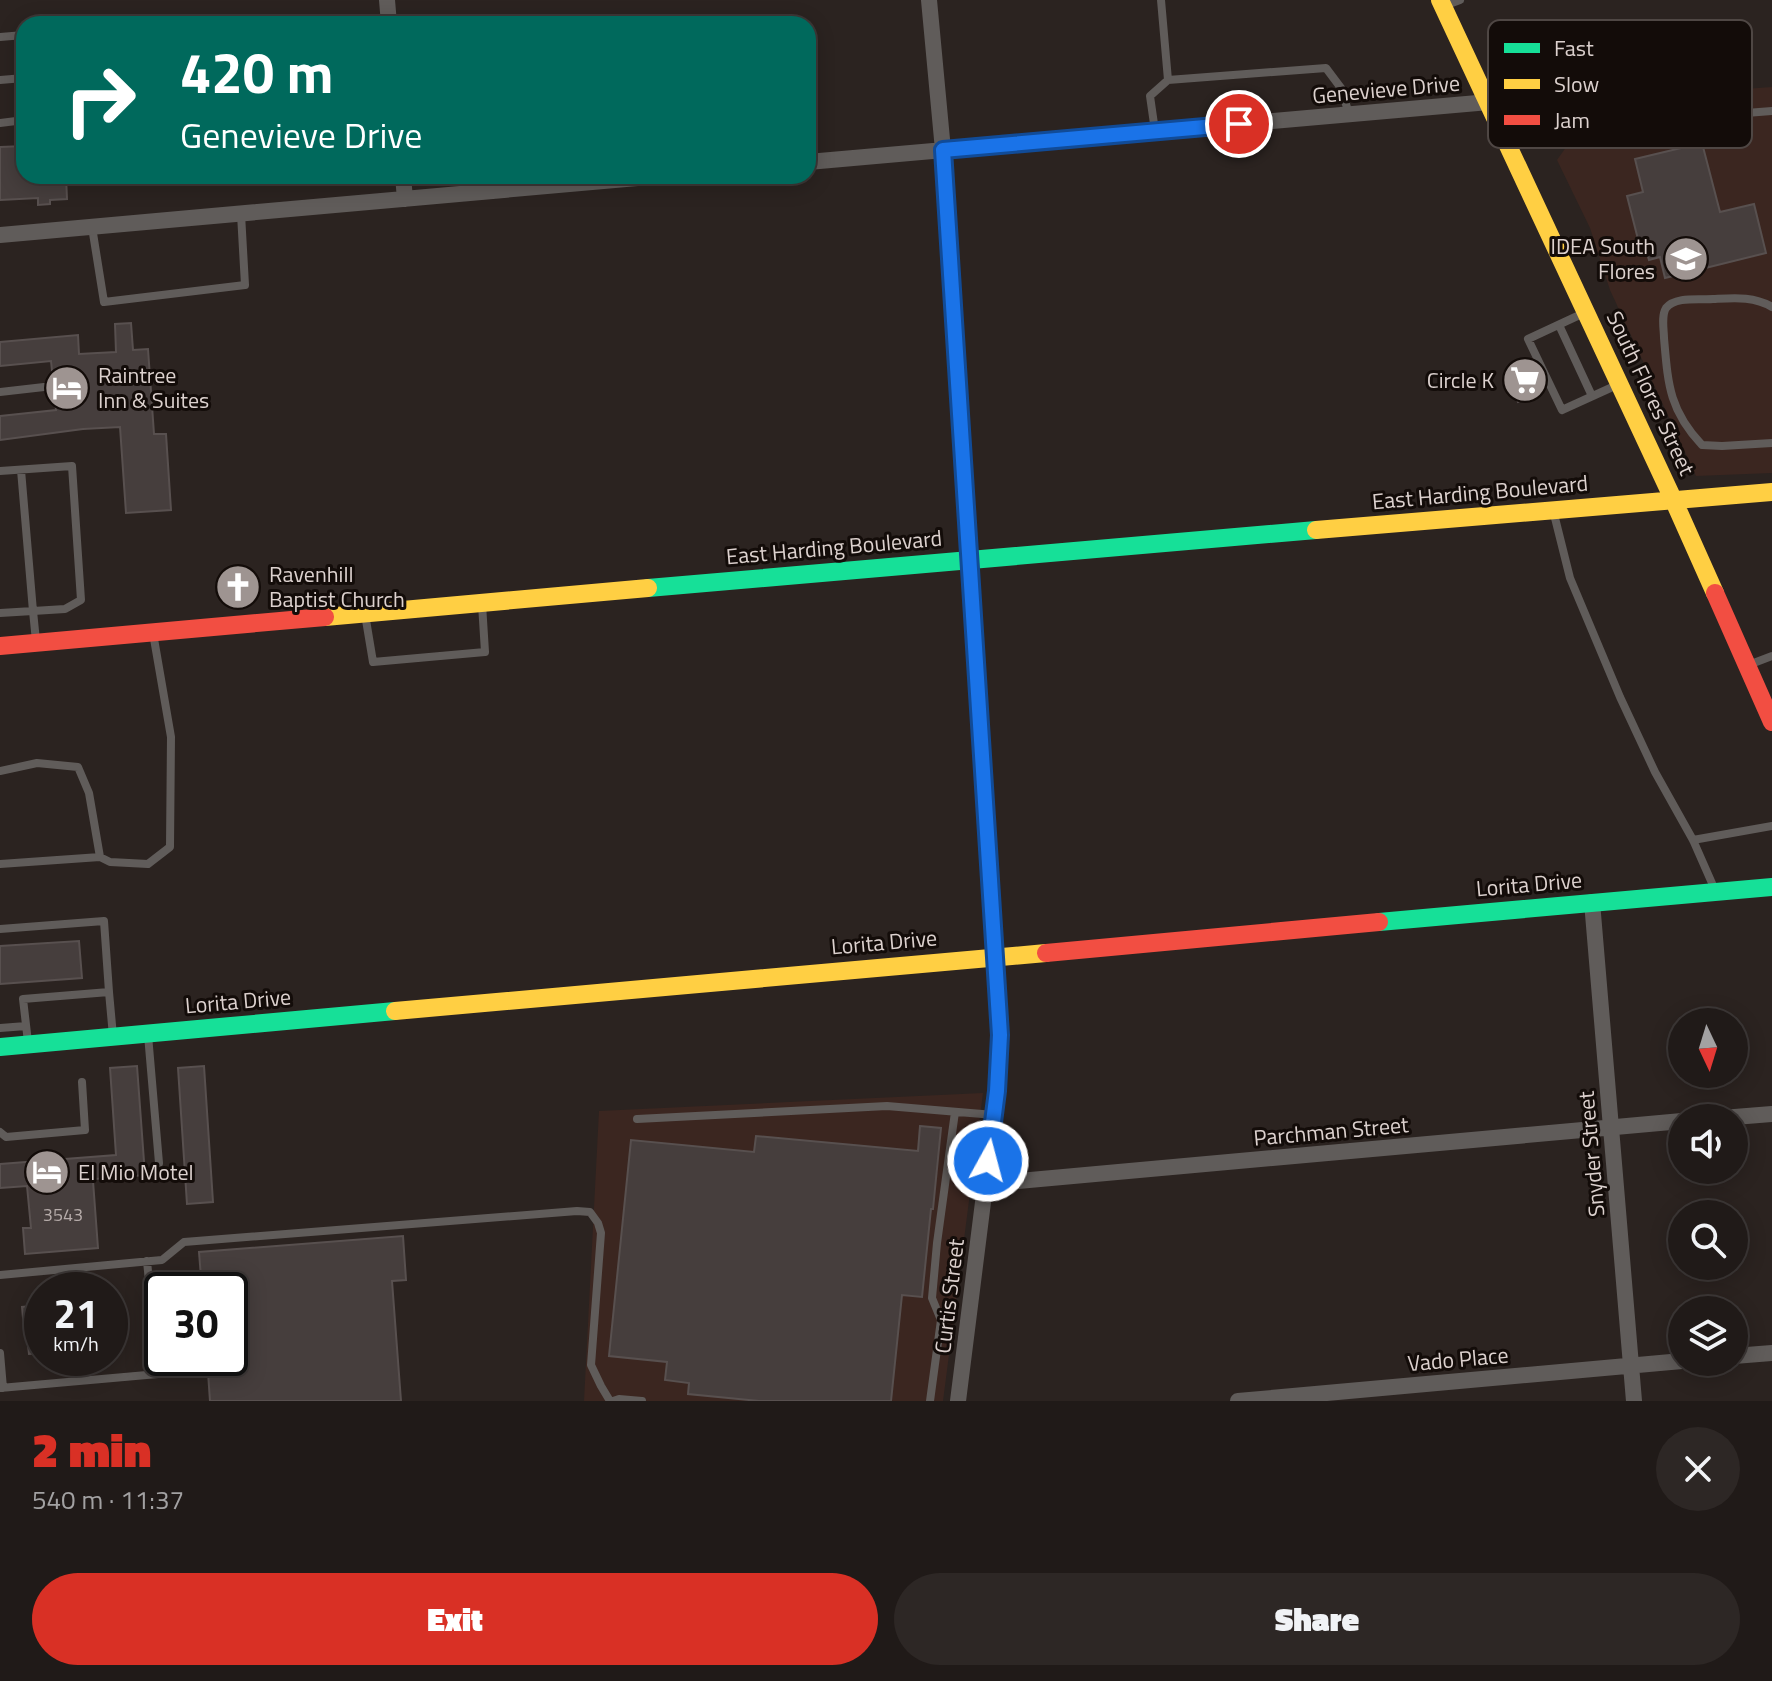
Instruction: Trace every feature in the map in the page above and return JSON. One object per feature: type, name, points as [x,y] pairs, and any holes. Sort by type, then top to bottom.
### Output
[{"type":"street","name":"Curtis Street","points":[[929,0],[943,150],[1000,1035],[994,1115],[958,1401]]},
{"type":"street","name":"South Flores Street","points":[[1448,2],[1488,100]]},
{"type":"street","name":"Genevieve Drive","points":[[816,161],[1488,102]]},
{"type":"street","name":"South Flores Street","points":[[1509,148],[1747,666],[1767,698],[1772,722]]},
{"type":"street","points":[[404,184],[405,199]]},
{"type":"street","points":[[0,235],[571,184]]},
{"type":"street","name":"East Harding Boulevard","points":[[0,646],[970,559],[1772,492]]},
{"type":"street","name":"Lorita Drive","points":[[0,1047],[1772,887]]},
{"type":"street","name":"Snyder Street","points":[[1592,902],[1634,1401]]},
{"type":"street","points":[[1748,1116],[1772,1114]]},
{"type":"street","name":"Parchman Street","points":[[985,1184],[1668,1122]]},
{"type":"street","points":[[1748,1355],[1772,1353]]},
{"type":"street","name":"Vado Place","points":[[1238,1401],[1668,1362]]},
{"type":"lane","points":[[1161,0],[1168,80]]},
{"type":"lane","points":[[1155,131],[1150,96],[1168,80],[1326,68],[1341,88],[1350,115]]},
{"type":"lane","points":[[1752,113],[1772,111]]},
{"type":"lane","points":[[92,227],[104,302],[245,285],[241,214]]},
{"type":"lane","points":[[1772,307],[1759,299],[1731,298],[1678,301],[1664,312],[1668,384],[1678,415],[1693,435],[1702,445],[1772,443]]},
{"type":"lane","points":[[1586,312],[1528,339],[1562,410],[1620,384]]},
{"type":"lane","points":[[1559,325],[1592,396]]},
{"type":"lane","points":[[0,392],[44,387]]},
{"type":"lane","points":[[0,471],[72,466],[81,600],[65,609],[0,613]]},
{"type":"lane","points":[[21,470],[37,643]]},
{"type":"lane","points":[[1553,509],[1570,578],[1609,671],[1715,891]]},
{"type":"lane","points":[[365,613],[373,662],[387,661],[485,652],[482,603]]},
{"type":"lane","points":[[0,864],[100,857],[110,862],[148,864],[170,847],[171,737],[153,632]]},
{"type":"lane","points":[[1747,666],[1772,656]]},
{"type":"lane","points":[[0,771],[37,763],[78,767],[89,793],[100,857]]},
{"type":"lane","points":[[1693,840],[1772,826]]},
{"type":"lane","points":[[0,929],[104,921],[113,1037]]},
{"type":"lane","points":[[28,1045],[23,999],[109,992]]},
{"type":"lane","points":[[0,1028],[26,1026]]},
{"type":"lane","points":[[148,1034],[159,1163]]},
{"type":"lane","points":[[2,1137],[85,1130],[82,1082]]},
{"type":"lane","points":[[637,1119],[887,1106],[994,1115]]},
{"type":"lane","points":[[930,1401],[941,1320],[932,1298],[955,1112]]},
{"type":"lane","points":[[0,1275],[162,1260],[184,1242],[590,1212],[601,1233],[591,1365],[612,1401],[642,1401]]},
{"type":"lane","points":[[0,1353],[2,1388],[158,1374],[147,1261]]},
{"type":"shaded area","name":"IDEA South Flores","points":[[1772,87],[1772,473],[1696,476],[1610,290],[1590,228],[1557,160],[1565,148],[1752,148],[1752,88]]},
{"type":"shaded area","points":[[983,1093],[943,1401],[584,1401],[599,1111]]},
{"type":"building","points":[[16,146],[16,184],[66,184],[67,199],[50,200],[50,204],[38,205],[38,198],[0,200],[0,147]]},
{"type":"building","points":[[1681,148],[1703,148],[1720,212],[1754,204],[1766,253],[1665,278],[1660,257],[1649,260],[1646,250],[1641,251],[1627,196],[1643,192],[1635,159]]},
{"type":"building","points":[[131,323],[133,350],[148,349],[154,434],[166,434],[171,510],[126,513],[120,427],[0,440],[0,416],[56,410],[51,361],[0,366],[0,342],[78,335],[79,354],[116,352],[115,324]]},
{"type":"building","name":"Circle K","points":[[1530,360],[1544,389],[1518,402],[1505,372]]},
{"type":"building","points":[[79,941],[82,978],[0,984],[0,946]]},
{"type":"building","points":[[137,1066],[145,1175],[93,1181],[98,1248],[25,1254],[23,1228],[31,1228],[27,1186],[0,1188],[0,1164],[116,1155],[110,1068]]},
{"type":"building","points":[[204,1066],[213,1202],[187,1204],[178,1068]]},
{"type":"building","points":[[920,1126],[941,1128],[933,1209],[922,1297],[902,1295],[891,1401],[759,1401],[688,1394],[689,1383],[665,1380],[667,1362],[609,1356],[631,1140],[754,1152],[756,1136],[918,1151]]},
{"type":"building","points":[[403,1236],[406,1280],[392,1281],[401,1401],[210,1401],[208,1376],[248,1376],[248,1272],[201,1272],[199,1252]]},
{"type":"traffic: fast","points":[[648,588],[1316,530]]},
{"type":"traffic: fast","points":[[1379,922],[1772,887]]},
{"type":"traffic: fast","points":[[0,1047],[395,1011]]},
{"type":"traffic: slow","points":[[1440,0],[1488,103]]},
{"type":"traffic: slow","points":[[1509,148],[1715,593]]},
{"type":"traffic: slow","points":[[1316,530],[1772,492]]},
{"type":"traffic: slow","points":[[325,617],[648,588]]},
{"type":"traffic: slow","points":[[395,1011],[1046,953]]},
{"type":"traffic: jam","points":[[1715,593],[1772,722]]},
{"type":"traffic: jam","points":[[0,646],[325,617]]},
{"type":"traffic: jam","points":[[1046,953],[1379,922]]},
{"type":"place","name":"IDEA South Flores","points":[[1686,259]]},
{"type":"place","name":"Circle K","points":[[1525,380]]},
{"type":"place","name":"Raintree Inn & Suites","points":[[67,388]]},
{"type":"place","name":"Ravenhill Baptist Church","points":[[238,587]]},
{"type":"place","name":"El Mio Motel","points":[[47,1172]]},
{"type":"route","points":[[988,1161],[1000,1035],[943,150],[1239,124]]}]
